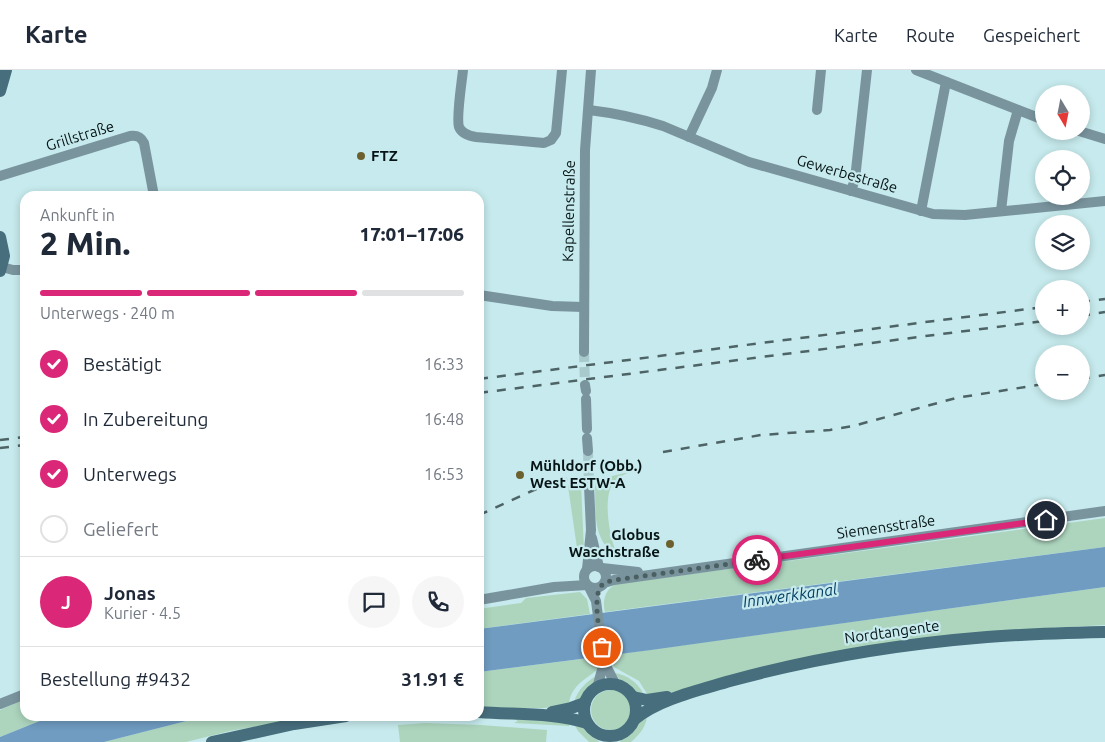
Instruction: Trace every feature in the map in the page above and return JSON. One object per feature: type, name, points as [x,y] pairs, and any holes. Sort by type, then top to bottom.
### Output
[{"type":"main road","points":[[0,88],[6,70]]},
{"type":"main road","points":[[0,236],[4,251],[1,269]]},
{"type":"main road","name":"Nordtangente","points":[[484,712],[571,718],[587,723],[601,738],[608,736],[619,738],[635,719],[649,709],[687,694],[793,665],[875,650],[988,637],[1105,632]]},
{"type":"main road","points":[[587,723],[584,715],[585,703],[591,693],[597,688],[606,685],[616,685],[626,690],[633,697],[636,708],[635,719]]},
{"type":"main road","name":"Nordtangente","points":[[633,697],[647,700],[687,694]]},
{"type":"main road","name":"Nordtangente","points":[[540,715],[585,703]]},
{"type":"main road","points":[[212,742],[316,721]]},
{"type":"street","points":[[463,70],[459,121],[462,131],[468,136],[544,143],[551,140],[556,133],[562,70]]},
{"type":"street","name":"Kapellenstraße","points":[[584,352],[585,150],[591,70]]},
{"type":"street","points":[[689,137],[712,88],[717,70]]},
{"type":"street","points":[[817,110],[821,70]]},
{"type":"street","points":[[851,191],[855,179],[867,70]]},
{"type":"street","points":[[916,70],[1035,117]]},
{"type":"street","points":[[921,210],[946,82]]},
{"type":"street","name":"Gewerbestraße","points":[[589,110],[642,120],[749,162],[921,210],[952,216],[1105,201]]},
{"type":"street","points":[[1001,211],[1009,141],[1018,110]]},
{"type":"street","points":[[1090,134],[1105,139]]},
{"type":"street","name":"Grillstraße","points":[[0,176],[130,136],[136,136],[140,137],[144,143],[153,191]]},
{"type":"street","points":[[1,269],[20,270]]},
{"type":"street","points":[[484,296],[552,306],[583,307]]},
{"type":"street","points":[[586,392],[588,451]]},
{"type":"street","points":[[589,486],[590,530],[584,580],[596,601],[604,662],[616,685]]},
{"type":"street","name":"Siemensstraße","points":[[602,585],[614,580],[1105,511]]},
{"type":"street","points":[[590,530],[600,568],[606,577],[596,601]]},
{"type":"street","points":[[554,587],[592,566],[600,568]]},
{"type":"street","name":"Siemensstraße","points":[[600,568],[635,572],[672,572]]},
{"type":"street","points":[[484,599],[554,587],[588,586],[595,588],[602,585]]},
{"type":"street","points":[[597,688],[604,662]]},
{"type":"street","points":[[0,704],[20,696]]},
{"type":"green space","points":[[629,472],[613,483],[608,497],[608,516],[615,549],[611,551],[600,536],[597,527],[595,480]]},
{"type":"green space","points":[[581,483],[584,551],[578,555],[568,486]]},
{"type":"green space","points":[[1105,518],[1105,547],[605,612],[604,608],[605,595],[617,584]]},
{"type":"green space","points":[[1105,587],[1105,625],[1005,631],[649,697],[639,681],[614,667],[611,655]]},
{"type":"green space","points":[[580,592],[587,599],[590,614],[484,628],[484,608],[521,603],[526,598]]},
{"type":"green space","points":[[597,657],[597,670],[575,689],[569,705],[544,708],[484,708],[484,671]]},
{"type":"green space","points":[[615,673],[624,675],[631,680],[643,693],[639,695],[622,683]]},
{"type":"green space","points":[[598,675],[596,683],[583,699],[574,702],[583,686]]},
{"type":"green space","points":[[615,690],[622,693],[628,699],[631,710],[630,718],[622,727],[615,730],[607,730],[600,727],[592,718],[591,706],[594,699],[603,691]]},
{"type":"green space","points":[[20,701],[20,721],[40,721],[0,737],[0,710]]},
{"type":"green space","points":[[647,712],[645,725],[637,736],[631,742],[620,742],[629,734]]},
{"type":"green space","points":[[514,719],[569,720],[569,726],[514,723],[518,721]]},
{"type":"green space","points":[[186,721],[289,721],[230,731],[186,742],[104,742]]},
{"type":"green space","points":[[425,723],[547,730],[546,742],[400,742],[398,725]]},
{"type":"green space","points":[[574,724],[583,725],[599,742],[589,742]]},
{"type":"water","name":"Innwerkkanal","points":[[1105,547],[1105,587],[651,650],[484,671],[484,628]]},
{"type":"water","points":[[40,721],[186,721],[104,742],[0,742],[0,737]]},
{"type":"tunnel","points":[[584,352],[585,385]]},
{"type":"tunnel","points":[[588,451],[589,486]]},
{"type":"railway","points":[[1090,301],[1105,299]]},
{"type":"railway","points":[[484,378],[1035,308]]},
{"type":"railway","points":[[1090,314],[1105,312]]},
{"type":"railway","points":[[484,392],[1035,322]]},
{"type":"railway","points":[[1090,378],[1105,375]]},
{"type":"railway","points":[[663,452],[761,435],[830,430],[853,426],[956,398],[1035,385]]},
{"type":"railway","points":[[0,440],[20,438]]},
{"type":"railway","points":[[0,448],[20,446]]},
{"type":"railway","points":[[484,513],[534,490],[567,479]]},
{"type":"way so far","points":[[602,647],[596,601],[601,586],[604,583],[757,560]]},
{"type":"place","name":"FTZ","points":[[361,156]]},
{"type":"place","name":"Mühldorf (Obb.) West ESTW-A","points":[[520,475]]},
{"type":"place","name":"Globus Waschstraße","points":[[670,544]]},
{"type":"route","points":[[757,560],[1046,520]]}]
